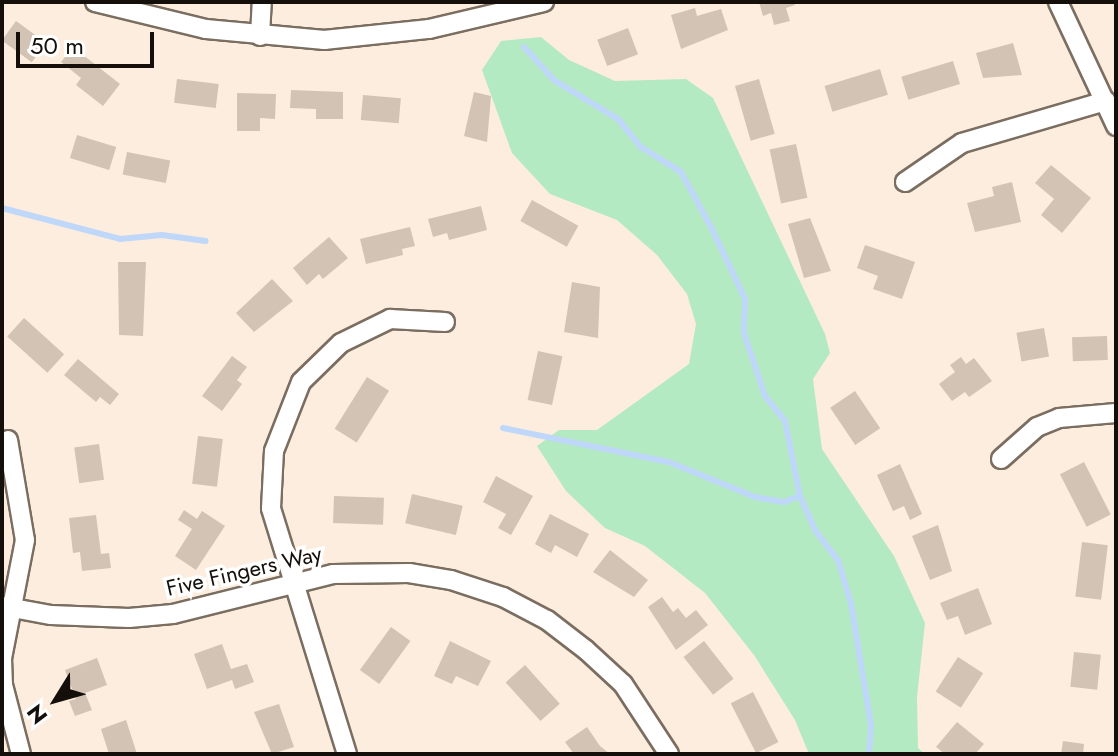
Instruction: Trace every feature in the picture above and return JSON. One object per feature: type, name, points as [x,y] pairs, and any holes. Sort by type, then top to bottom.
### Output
[{"type":"street","points":[[95,2],[157,20],[260,36],[324,40],[403,33],[544,2]]},
{"type":"street","points":[[260,36],[262,2]]},
{"type":"street","points":[[905,182],[962,143],[1113,116],[1058,2]]},
{"type":"street","points":[[347,754],[291,581],[271,508],[270,482],[281,424],[301,382],[364,328],[407,317],[445,322]]},
{"type":"street","points":[[1001,459],[1037,427],[1059,418],[1116,413]]},
{"type":"street","points":[[8,440],[25,540],[6,607],[3,685],[21,754]]},
{"type":"street","name":"Five Fingers Way","points":[[6,607],[89,619],[173,614],[291,581],[333,574],[409,573],[503,597],[547,620],[623,684],[669,754]]},
{"type":"green space","points":[[541,37],[569,60],[615,81],[686,79],[713,98],[825,334],[830,353],[813,379],[822,449],[894,556],[925,623],[917,697],[918,748],[925,754],[809,754],[795,720],[754,655],[705,593],[645,546],[605,528],[566,491],[537,446],[559,430],[597,430],[689,364],[696,324],[687,294],[657,255],[617,220],[550,194],[512,153],[482,70],[501,41]]},
{"type":"building","points":[[759,2],[794,2],[795,5],[786,8],[790,21],[774,25],[771,13],[763,16]]},
{"type":"building","points":[[695,8],[697,16],[721,9],[728,30],[681,49],[671,15]]},
{"type":"building","points":[[16,21],[46,43],[32,62],[2,40]]},
{"type":"building","points":[[628,28],[638,54],[607,66],[597,40]]},
{"type":"building","points":[[1013,43],[1022,75],[983,78],[976,53]]},
{"type":"building","points":[[73,47],[120,84],[103,106],[76,85],[81,78],[61,62]]},
{"type":"building","points":[[953,61],[960,84],[908,100],[901,77]]},
{"type":"building","points":[[880,69],[888,95],[832,112],[825,86]]},
{"type":"building","points":[[177,79],[219,84],[216,108],[174,103]]},
{"type":"building","points":[[759,79],[775,134],[751,141],[735,86]]},
{"type":"building","points":[[291,90],[343,92],[343,119],[316,119],[316,109],[290,108]]},
{"type":"building","points":[[474,92],[491,96],[487,142],[464,136]]},
{"type":"building","points":[[237,93],[276,94],[275,119],[260,118],[260,131],[237,131]]},
{"type":"building","points":[[363,95],[401,98],[399,123],[361,120]]},
{"type":"building","points":[[77,135],[116,147],[109,170],[70,158]]},
{"type":"building","points":[[796,144],[807,198],[781,203],[770,150]]},
{"type":"building","points":[[127,152],[170,160],[166,183],[123,175]]},
{"type":"building","points":[[1051,165],[1091,198],[1062,233],[1041,215],[1054,199],[1035,183]]},
{"type":"building","points":[[1012,182],[1021,222],[975,232],[967,203],[994,196],[992,187]]},
{"type":"building","points":[[532,200],[578,226],[567,247],[520,221]]},
{"type":"building","points":[[481,206],[487,230],[449,240],[447,233],[433,237],[428,219]]},
{"type":"building","points":[[810,218],[831,271],[804,278],[788,224]]},
{"type":"building","points":[[410,227],[415,246],[402,249],[403,255],[366,264],[360,239]]},
{"type":"building","points":[[329,237],[348,258],[323,279],[319,274],[307,285],[293,268]]},
{"type":"building","points":[[865,245],[915,262],[902,299],[873,289],[878,276],[857,268]]},
{"type":"building","points":[[118,262],[146,262],[143,336],[119,335]]},
{"type":"building","points":[[272,279],[293,301],[254,332],[236,313]]},
{"type":"building","points":[[572,282],[600,287],[598,338],[564,332]]},
{"type":"building","points":[[24,318],[64,354],[47,373],[7,337]]},
{"type":"building","points":[[1044,328],[1049,357],[1021,361],[1016,333]]},
{"type":"building","points":[[1107,336],[1108,360],[1073,361],[1072,337]]},
{"type":"building","points":[[538,351],[562,356],[552,405],[528,400]]},
{"type":"building","points":[[232,356],[247,367],[237,380],[242,384],[222,411],[202,396]]},
{"type":"building","points":[[961,357],[966,364],[974,358],[992,381],[969,397],[965,392],[952,401],[939,384],[955,372],[950,365]]},
{"type":"building","points":[[78,359],[119,394],[110,405],[100,397],[96,402],[64,375]]},
{"type":"building","points":[[367,377],[389,391],[357,443],[335,429]]},
{"type":"building","points":[[855,391],[880,428],[855,445],[830,408]]},
{"type":"building","points":[[198,436],[223,439],[217,487],[192,484]]},
{"type":"building","points":[[99,444],[104,480],[79,483],[74,447]]},
{"type":"building","points":[[1084,462],[1111,515],[1087,527],[1060,474]]},
{"type":"building","points":[[900,464],[922,514],[910,520],[904,506],[893,511],[877,475]]},
{"type":"building","points":[[496,476],[533,496],[511,535],[498,528],[506,514],[483,502]]},
{"type":"building","points":[[412,494],[463,506],[456,535],[405,523]]},
{"type":"building","points":[[334,496],[384,498],[383,525],[333,523]]},
{"type":"building","points":[[184,510],[197,519],[202,511],[225,526],[196,570],[175,556],[192,529],[178,520]]},
{"type":"building","points":[[550,514],[589,534],[577,557],[555,545],[551,553],[535,544]]},
{"type":"building","points":[[96,515],[101,554],[109,553],[111,568],[82,571],[80,552],[73,553],[69,518]]},
{"type":"building","points":[[938,525],[952,571],[930,580],[912,536]]},
{"type":"building","points":[[1082,542],[1108,545],[1101,600],[1075,597]]},
{"type":"building","points":[[610,550],[648,580],[634,597],[593,572]]},
{"type":"building","points":[[978,588],[992,624],[965,635],[958,616],[947,620],[940,603]]},
{"type":"building","points":[[662,597],[673,612],[678,608],[686,618],[696,610],[708,625],[676,650],[648,607]]},
{"type":"building","points":[[391,627],[410,641],[379,684],[360,670]]},
{"type":"building","points":[[450,641],[491,661],[478,686],[456,676],[452,684],[434,676]]},
{"type":"building","points":[[704,641],[734,679],[713,695],[684,657]]},
{"type":"building","points":[[222,644],[231,669],[247,664],[254,682],[235,689],[232,680],[207,689],[194,654]]},
{"type":"building","points":[[1074,652],[1101,655],[1097,690],[1070,687]]},
{"type":"building","points":[[958,657],[983,673],[961,708],[936,691]]},
{"type":"building","points":[[97,658],[107,685],[85,693],[92,710],[75,716],[69,701],[76,699],[65,670]]},
{"type":"building","points":[[525,665],[560,704],[540,721],[506,682]]},
{"type":"building","points":[[753,692],[778,742],[756,753],[731,703]]},
{"type":"building","points":[[279,704],[294,747],[272,754],[254,712]]},
{"type":"building","points":[[126,720],[137,754],[109,754],[101,729]]},
{"type":"building","points":[[957,722],[984,744],[975,754],[945,754],[936,747]]},
{"type":"building","points":[[587,727],[600,746],[610,754],[574,754],[565,742]]},
{"type":"building","points":[[1063,741],[1084,744],[1083,754],[1061,754]]},
{"type":"waterway","points":[[524,47],[554,80],[618,119],[641,147],[681,172],[711,227],[745,299],[744,333],[765,396],[785,421],[800,496],[815,530],[838,560],[851,604],[871,725],[869,754]]},
{"type":"waterway","points":[[2,208],[120,239],[162,235],[206,241]]},
{"type":"waterway","points":[[503,428],[669,462],[755,497],[784,502],[800,496]]}]
